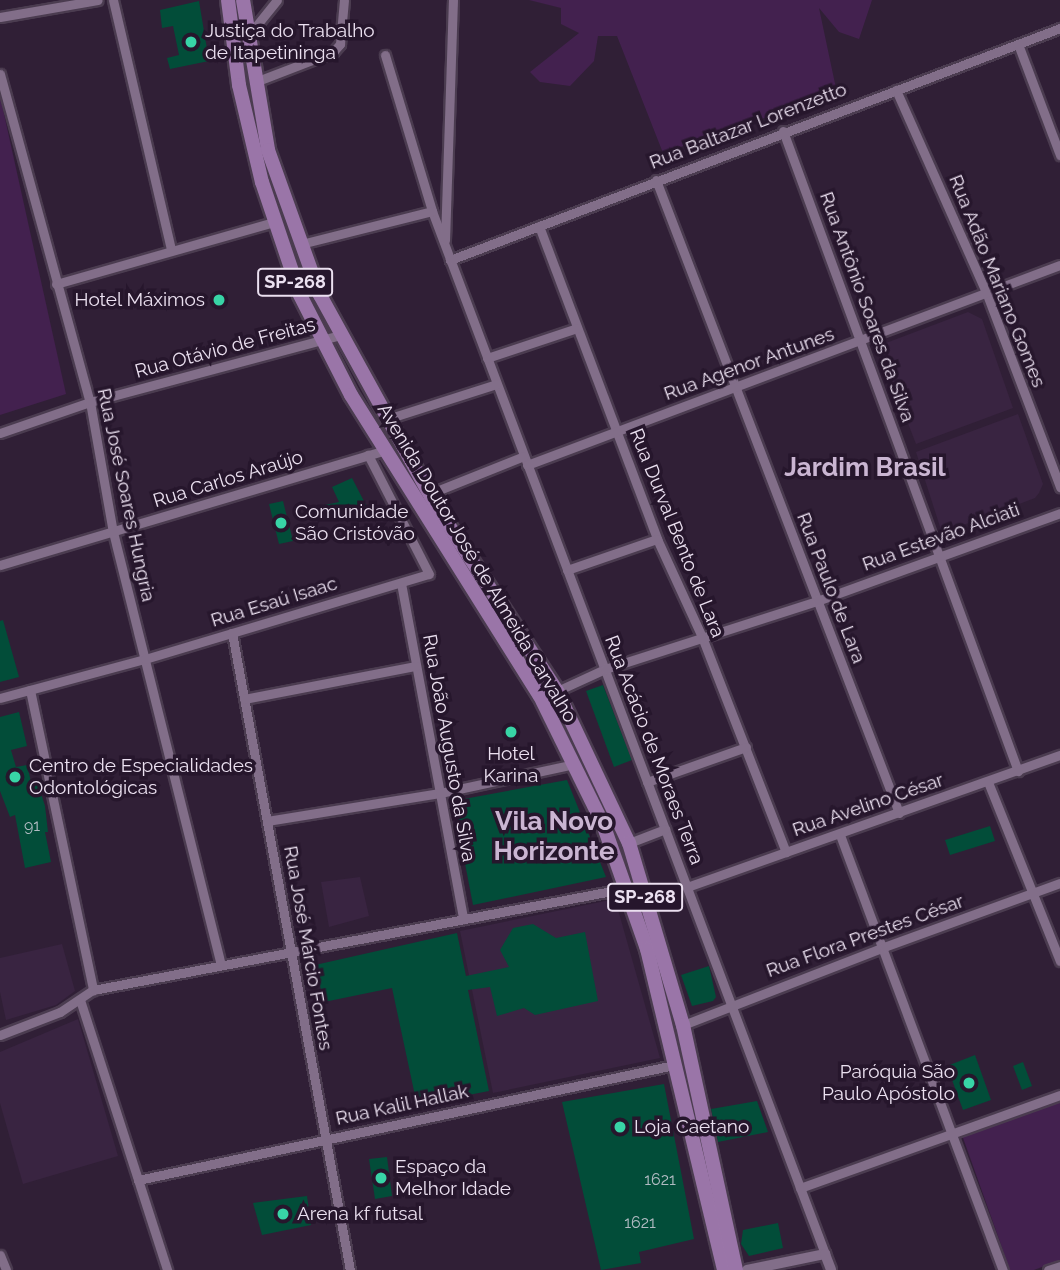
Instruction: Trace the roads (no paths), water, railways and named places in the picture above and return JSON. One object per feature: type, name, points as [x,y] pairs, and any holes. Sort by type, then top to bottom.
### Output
[{"type":"main road","name":"Avenida Doutor José de Almeida Carvalho","points":[[228,0],[239,85],[274,222],[300,295],[322,341],[386,450],[540,696],[603,824],[647,949],[724,1270]]},
{"type":"main road","name":"Avenida Doutor José de Almeida Carvalho","points":[[243,0],[247,38],[268,150],[312,277],[340,335],[429,494],[557,691],[629,843],[683,1025],[736,1270]]},
{"type":"street","points":[[0,17],[98,0]]},
{"type":"street","points":[[113,0],[171,250]]},
{"type":"street","points":[[247,38],[277,0]]},
{"type":"street","points":[[255,82],[333,52],[340,44],[344,0]]},
{"type":"street","name":"Rua Acácio de Moraes Terra","points":[[445,241],[453,0]]},
{"type":"street","name":"Rua Baltazar Lorenzetto","points":[[450,260],[783,131],[1060,28]]},
{"type":"street","points":[[1018,44],[1060,155]]},
{"type":"street","name":"Rua Acácio de Moraes Terra","points":[[385,55],[432,212],[831,1270]]},
{"type":"street","name":"Rua José Soares Hungria","points":[[0,75],[90,402],[113,532],[221,965]]},
{"type":"street","name":"Rua Adão Mariano Gomes","points":[[896,90],[986,292],[1060,487]]},
{"type":"street","name":"Rua Antônio Soares da Silva","points":[[783,131],[1018,771]]},
{"type":"street","name":"Rua Paulo de Lara","points":[[656,180],[899,813]]},
{"type":"street","points":[[301,244],[432,212]]},
{"type":"street","points":[[56,284],[274,222]]},
{"type":"street","name":"Rua Durval Bento de Lara","points":[[539,226],[657,539],[702,637],[786,852]]},
{"type":"street","name":"Rua Agenor Antunes","points":[[429,494],[616,431],[861,342],[1060,265]]},
{"type":"street","points":[[487,358],[577,328]]},
{"type":"street","name":"Rua Otávio de Freitas","points":[[0,433],[90,402],[340,335]]},
{"type":"street","points":[[387,419],[497,384]]},
{"type":"street","name":"Rua Carlos Araújo","points":[[0,565],[386,450]]},
{"type":"street","name":"Rua Esaú Isaac","points":[[0,698],[145,659],[429,574],[369,455]]},
{"type":"street","name":"Rua Estevão Alciati","points":[[557,691],[604,669],[817,601],[1060,513]]},
{"type":"street","points":[[567,570],[657,539]]},
{"type":"street","name":"Rua João Augusto da Silva","points":[[401,583],[463,919]]},
{"type":"street","name":"Rua José Márcio Fontes","points":[[232,633],[350,1270]]},
{"type":"street","points":[[244,698],[416,666]]},
{"type":"street","points":[[30,690],[93,990]]},
{"type":"street","points":[[647,782],[746,747]]},
{"type":"street","name":"Rua Avelino César","points":[[687,887],[1060,755]]},
{"type":"street","points":[[267,821],[440,793],[574,764]]},
{"type":"street","points":[[988,782],[1060,961]]},
{"type":"street","points":[[629,843],[665,829]]},
{"type":"street","points":[[840,835],[954,1133],[1003,1270]]},
{"type":"street","name":"Rua Flora Prestes César","points":[[683,1025],[884,947],[1060,883]]},
{"type":"street","points":[[0,1035],[60,1012],[93,990],[627,888]]},
{"type":"street","points":[[80,1000],[166,1270]]},
{"type":"street","name":"Rua Kalil Hallak","points":[[138,1180],[674,1065]]},
{"type":"street","points":[[800,1188],[1060,1095]]},
{"type":"street","points":[[747,1270],[825,1254]]},
{"type":"street","points":[[0,1255],[6,1270]]},
{"type":"street","points":[[1048,1270],[1060,1266]]},
{"type":"place","name":"Justiça do Trabalho de Itapetininga","points":[[191,42]]},
{"type":"place","name":"Hotel Máximos","points":[[219,300]]},
{"type":"place","name":"Comunidade São Cristóvão","points":[[281,523]]},
{"type":"place","name":"Hotel Karina","points":[[511,732]]},
{"type":"place","name":"Centro de Especialidades Odontológicas","points":[[15,777]]},
{"type":"place","name":"Paróquia São Paulo Apóstolo","points":[[969,1083]]},
{"type":"place","name":"Loja Caetano","points":[[620,1127]]},
{"type":"place","name":"Espaço da Melhor Idade","points":[[381,1178]]},
{"type":"place","name":"Arena kf futsal","points":[[283,1214]]},
{"type":"district","name":"Jardim Brasil","points":[[865,468]]},
{"type":"district","name":"Vila Novo Horizonte","points":[[554,837]]}]
